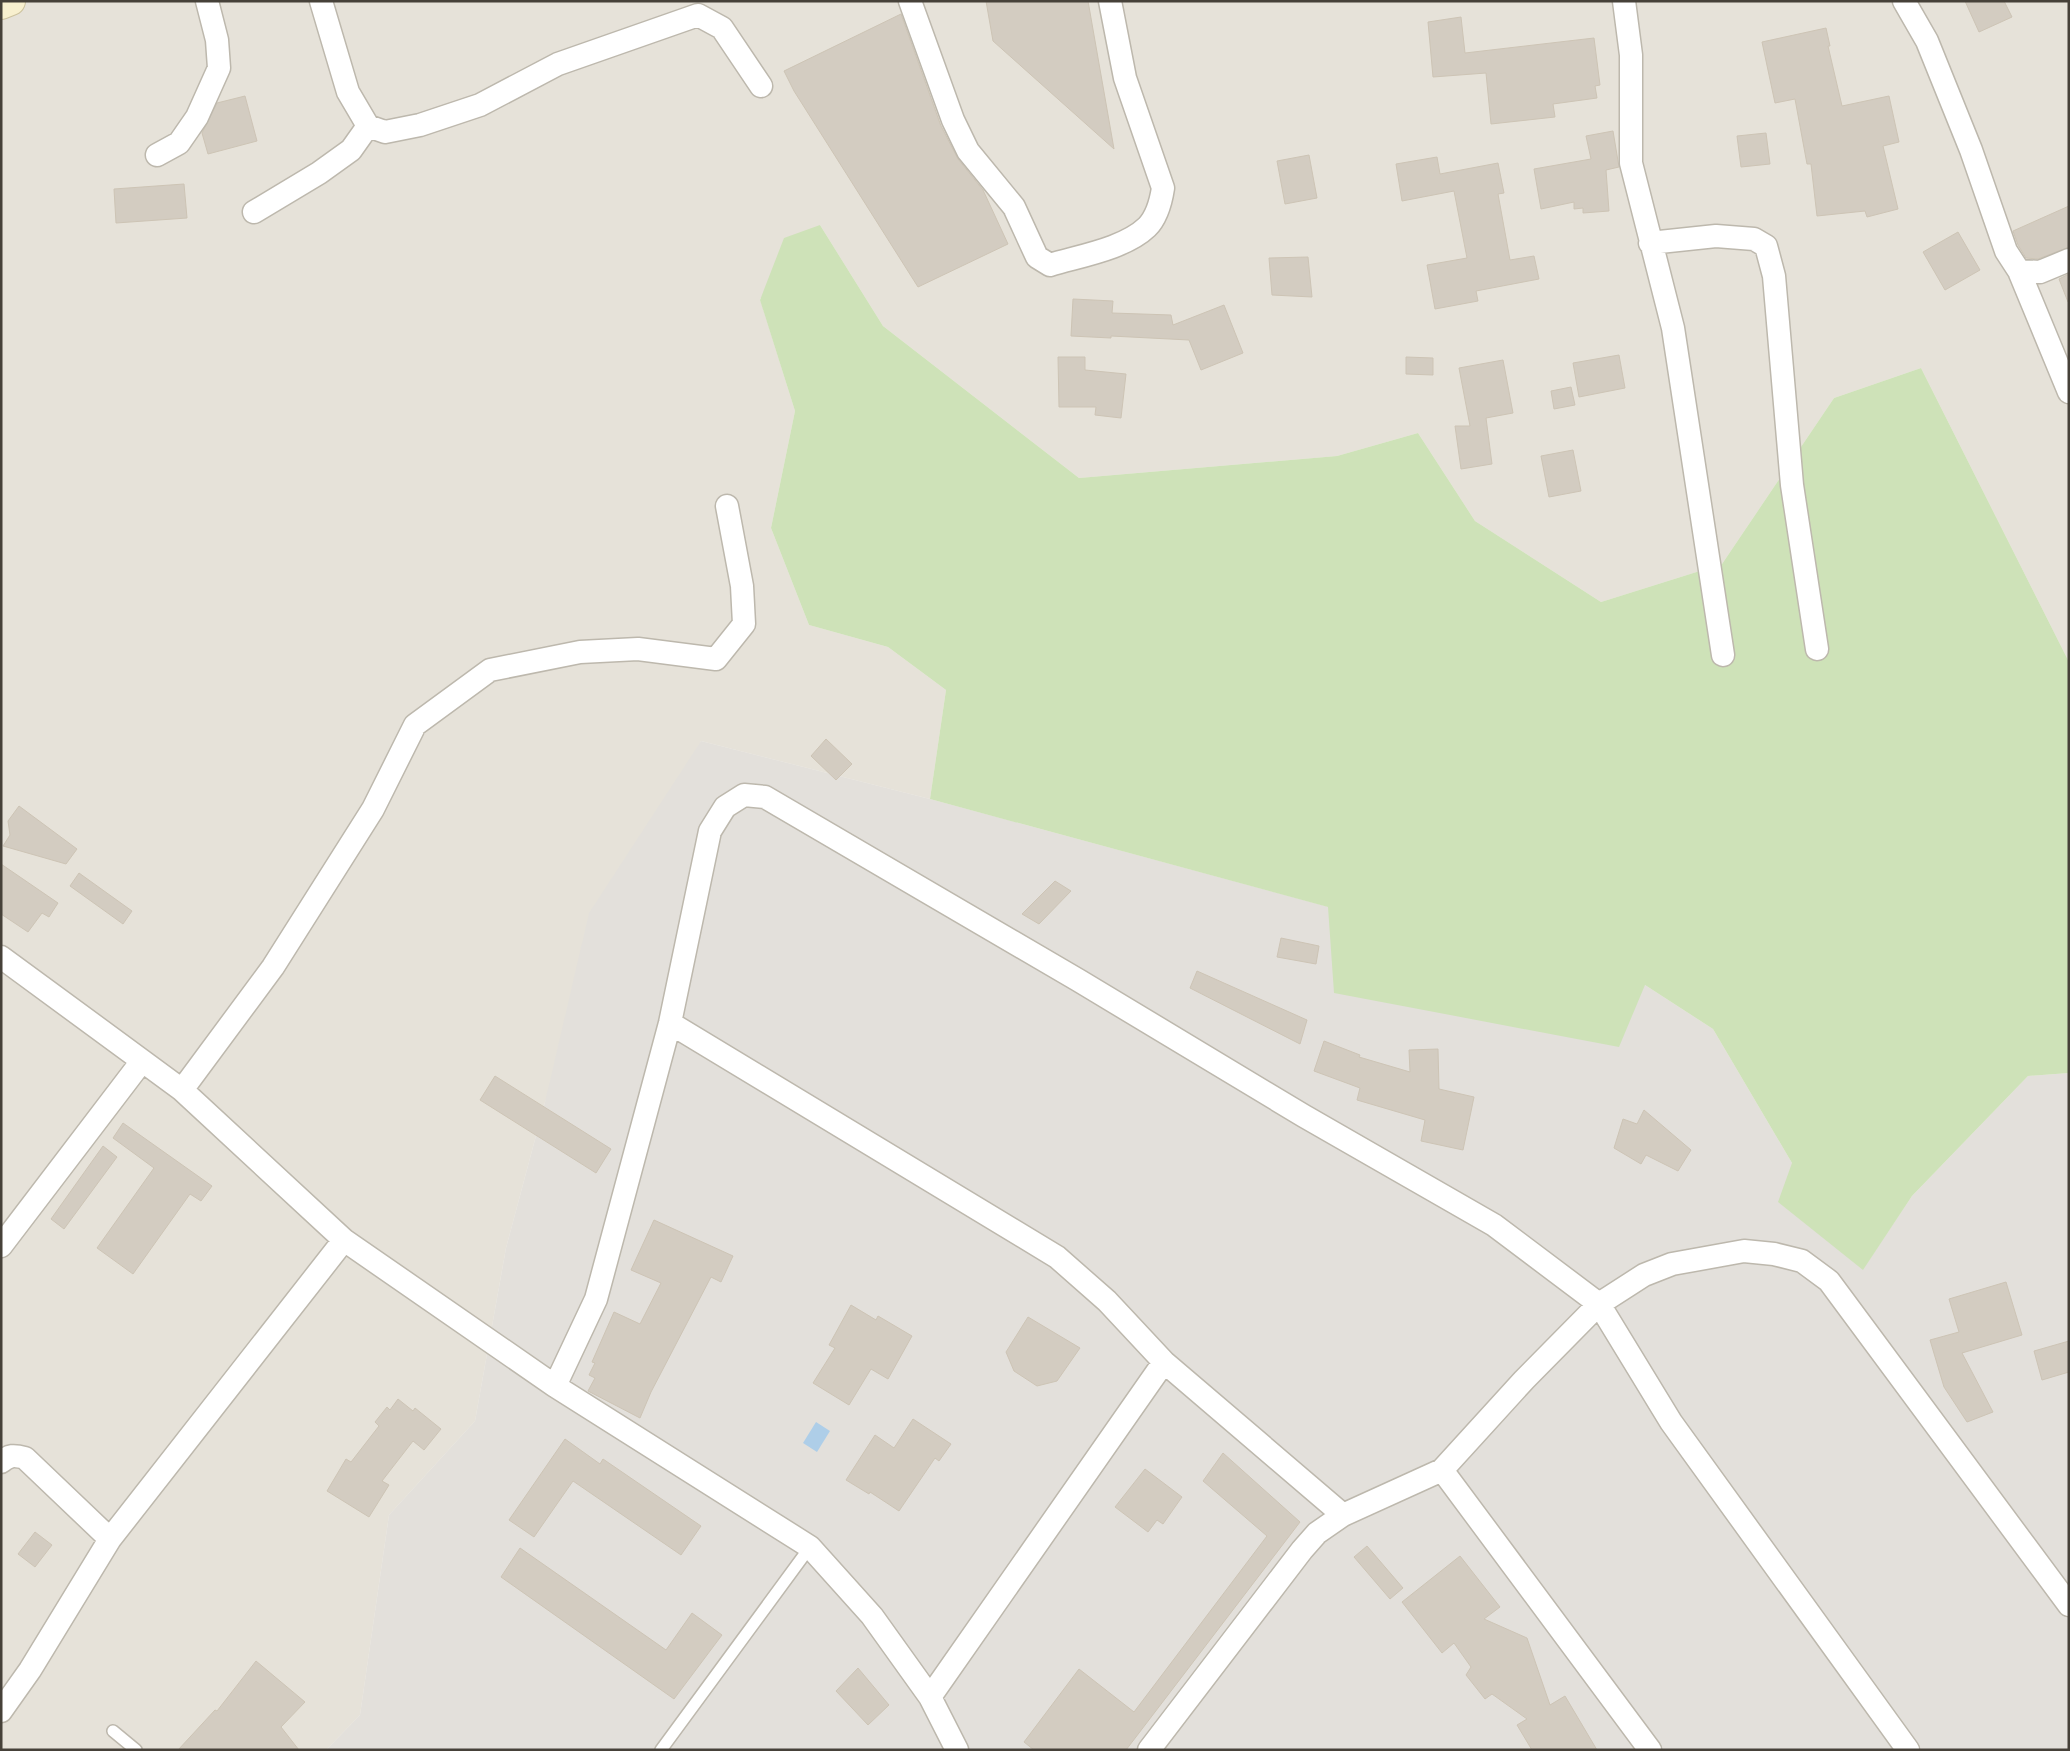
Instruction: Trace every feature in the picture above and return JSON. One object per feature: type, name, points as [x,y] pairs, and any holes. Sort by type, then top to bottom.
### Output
[{"type":"street","points":[[1,5],[11,1]]},
{"type":"street","points":[[157,155],[179,143],[197,117],[219,68],[217,40],[207,1]]},
{"type":"street","points":[[321,1],[348,92],[368,126],[385,132],[420,125],[480,105],[558,64],[698,15],[722,28],[761,86]]},
{"type":"street","points":[[910,1],[953,120],[968,151],[1014,207],[1037,257],[1050,265],[1122,243],[1148,227],[1161,204],[1163,188],[1125,78],[1110,1]]},
{"type":"street","points":[[1624,1],[1631,54],[1631,163],[1673,328],[1723,655]]},
{"type":"street","points":[[1904,1],[1927,41],[1970,150],[2006,251],[2019,271],[2069,392]]},
{"type":"street","points":[[254,212],[318,173],[351,150],[368,126]]},
{"type":"street","points":[[1650,243],[1716,236],[1754,239],[1766,246],[1774,276],[1792,485],[1817,648]]},
{"type":"street","points":[[2019,271],[2040,272],[2069,260]]},
{"type":"street","points":[[182,1090],[273,967],[373,809],[415,725],[490,670],[580,652],[638,649],[716,659],[744,624],[742,586],[727,506]]},
{"type":"street","points":[[555,1386],[596,1299],[670,1023],[710,830],[725,807],[744,795],[765,797],[1078,980],[1304,1116],[1494,1225],[1599,1304],[1671,1422],[1908,1750]]},
{"type":"street","points":[[1,957],[182,1090],[344,1240],[555,1386],[810,1547],[872,1616],[930,1697],[957,1750]]},
{"type":"street","points":[[670,1023],[1057,1257],[1107,1301],[1164,1362],[1343,1515]]},
{"type":"street","points":[[1,1246],[142,1061]]},
{"type":"street","points":[[1,1711],[30,1670],[110,1539],[344,1240]]},
{"type":"street","points":[[1149,1750],[1317,1533],[1343,1515],[1442,1470],[1524,1380],[1599,1304],[1644,1274],[1672,1264],[1744,1251],[1774,1254],[1802,1261],[1829,1281],[2069,1605]]},
{"type":"street","points":[[930,1697],[1164,1362]]},
{"type":"street","points":[[1,1462],[7,1457],[14,1455],[24,1458],[110,1539]]},
{"type":"street","points":[[1442,1470],[1650,1750]]},
{"type":"lane","points":[[661,1750],[810,1547]]},
{"type":"lane","points":[[113,1731],[136,1750]]},
{"type":"shaded area","points":[[1,1],[2069,1],[2069,662],[1921,368],[1834,398],[1722,564],[1601,602],[1475,521],[1418,433],[1337,456],[1079,478],[883,326],[820,225],[760,299],[795,411],[771,528],[809,625],[888,647],[946,690],[930,799],[701,741],[545,1102],[506,1248],[475,1421],[389,1515],[360,1715],[326,1750],[1,1750]]},
{"type":"shaded area","points":[[701,741],[930,799],[1329,907],[1645,985],[1713,1029],[1792,1163],[1863,1269],[1912,1196],[2028,1076],[2069,1073],[2069,1750],[326,1750],[360,1715],[389,1515],[475,1421],[506,1248],[545,1102],[589,913]]},
{"type":"green space","points":[[820,225],[883,326],[1079,478],[1337,456],[1418,433],[1475,521],[1601,602],[1722,564],[1834,398],[1921,368],[2069,662],[2069,1073],[2028,1076],[1912,1196],[1863,1270],[1778,1202],[1792,1163],[1713,1029],[1645,985],[1619,1047],[1334,993],[1328,907],[930,799],[946,690],[888,647],[809,625],[771,528],[795,411],[760,300],[784,238]]},
{"type":"water","points":[[816,1422],[830,1431],[817,1452],[803,1443]]},
{"type":"building","points":[[986,1],[1088,1],[1114,149],[993,41]]},
{"type":"building","points":[[1965,1],[2004,1],[2012,17],[1979,32]]},
{"type":"building","points":[[901,14],[941,126],[958,159],[983,190],[1008,244],[918,287],[794,91],[784,71]]},
{"type":"building","points":[[1461,17],[1465,53],[1594,38],[1600,85],[1595,86],[1597,98],[1553,104],[1555,117],[1491,124],[1486,73],[1433,77],[1428,22]]},
{"type":"building","points":[[1826,28],[1830,46],[1828,46],[1842,106],[1889,96],[1899,142],[1883,146],[1898,209],[1867,217],[1865,211],[1817,216],[1811,164],[1807,164],[1795,99],[1775,103],[1762,42]]},
{"type":"building","points":[[245,96],[257,141],[208,154],[202,133],[217,103]]},
{"type":"building","points":[[1613,131],[1619,167],[1606,170],[1609,211],[1583,213],[1583,208],[1574,209],[1574,202],[1541,209],[1534,169],[1591,159],[1586,136]]},
{"type":"building","points":[[1766,133],[1770,164],[1741,167],[1737,136]]},
{"type":"building","points":[[1309,155],[1317,198],[1285,204],[1277,161]]},
{"type":"building","points":[[1437,157],[1440,174],[1498,163],[1504,193],[1498,194],[1510,260],[1534,256],[1539,279],[1476,291],[1478,301],[1435,309],[1427,265],[1467,258],[1454,191],[1402,201],[1396,164]]},
{"type":"building","points":[[184,184],[187,218],[116,223],[114,189]]},
{"type":"building","points":[[2069,206],[2069,247],[2038,259],[2026,258],[2018,245],[2013,231]]},
{"type":"building","points":[[1958,232],[1980,270],[1945,290],[1923,252]]},
{"type":"building","points":[[1308,257],[1312,297],[1272,295],[1269,258]]},
{"type":"building","points":[[2069,274],[2069,301],[2068,302],[2059,279]]},
{"type":"building","points":[[1073,299],[1113,301],[1112,313],[1171,315],[1173,325],[1224,305],[1243,353],[1201,370],[1189,340],[1071,336]]},
{"type":"building","points":[[1619,355],[1625,388],[1579,397],[1573,363]]},
{"type":"building","points":[[1058,357],[1085,357],[1085,370],[1126,374],[1121,418],[1095,415],[1096,407],[1059,407]]},
{"type":"building","points":[[1406,357],[1433,358],[1433,375],[1406,374]]},
{"type":"building","points":[[1503,360],[1513,413],[1486,418],[1492,464],[1461,469],[1455,426],[1470,426],[1459,368]]},
{"type":"building","points":[[1571,387],[1575,405],[1554,409],[1551,391]]},
{"type":"building","points":[[1573,450],[1581,491],[1549,497],[1541,456]]},
{"type":"building","points":[[826,739],[852,764],[836,780],[811,756]]},
{"type":"building","points":[[19,806],[77,849],[66,864],[3,846],[10,835],[8,821]]},
{"type":"building","points":[[1,864],[58,903],[49,917],[42,913],[28,932],[1,914]]},
{"type":"building","points":[[79,873],[132,911],[123,924],[70,886]]},
{"type":"building","points":[[1055,881],[1071,891],[1039,924],[1022,914]]},
{"type":"building","points":[[1281,938],[1319,946],[1316,964],[1277,957]]},
{"type":"building","points":[[1197,971],[1307,1020],[1300,1044],[1190,988]]},
{"type":"building","points":[[1324,1041],[1360,1055],[1359,1057],[1410,1072],[1409,1050],[1438,1049],[1439,1089],[1474,1097],[1463,1150],[1421,1141],[1425,1120],[1357,1100],[1360,1088],[1314,1071]]},
{"type":"building","points":[[495,1076],[611,1149],[596,1173],[480,1100]]},
{"type":"building","points":[[1644,1110],[1691,1150],[1678,1171],[1646,1155],[1641,1164],[1614,1148],[1623,1119],[1637,1124]]},
{"type":"building","points":[[123,1123],[212,1186],[201,1201],[190,1194],[133,1274],[97,1248],[154,1168],[113,1138]]},
{"type":"building","points":[[103,1146],[117,1157],[64,1229],[51,1219]]},
{"type":"building","points":[[654,1220],[733,1256],[721,1282],[711,1277],[651,1392],[640,1418],[588,1391],[595,1378],[589,1375],[595,1363],[592,1362],[614,1312],[640,1324],[661,1283],[631,1270]]},
{"type":"building","points":[[2006,1282],[2022,1335],[1962,1353],[1993,1412],[1967,1422],[1944,1387],[1930,1340],[1959,1332],[1949,1299]]},
{"type":"building","points":[[851,1305],[876,1320],[878,1316],[912,1336],[888,1379],[871,1369],[849,1405],[813,1383],[835,1348],[829,1345]]},
{"type":"building","points":[[1028,1317],[1080,1348],[1057,1381],[1037,1386],[1014,1371],[1006,1352]]},
{"type":"building","points":[[2069,1341],[2069,1372],[2042,1380],[2034,1351]]},
{"type":"building","points":[[398,1399],[413,1411],[415,1408],[441,1429],[424,1450],[413,1441],[382,1481],[389,1485],[369,1517],[327,1491],[346,1459],[351,1462],[379,1426],[375,1422],[387,1407],[390,1410]]},
{"type":"building","points":[[913,1419],[951,1444],[939,1461],[935,1458],[899,1511],[870,1492],[869,1494],[846,1480],[875,1435],[894,1448]]},
{"type":"building","points":[[565,1439],[600,1464],[603,1459],[701,1526],[681,1555],[573,1481],[534,1537],[509,1520]]},
{"type":"building","points":[[1223,1453],[1300,1522],[1126,1750],[1034,1750],[1024,1742],[1079,1669],[1134,1712],[1267,1536],[1203,1481]]},
{"type":"building","points":[[1145,1469],[1182,1497],[1163,1524],[1157,1520],[1148,1532],[1115,1507]]},
{"type":"building","points":[[35,1532],[52,1545],[35,1567],[18,1554]]},
{"type":"building","points":[[1367,1546],[1403,1588],[1390,1599],[1354,1557]]},
{"type":"building","points":[[520,1548],[666,1650],[692,1613],[722,1635],[674,1699],[501,1577]]},
{"type":"building","points":[[1460,1556],[1500,1607],[1484,1619],[1527,1638],[1550,1705],[1565,1696],[1597,1750],[1532,1750],[1517,1725],[1527,1719],[1492,1694],[1485,1699],[1466,1675],[1471,1667],[1454,1643],[1442,1653],[1402,1602]]},
{"type":"building","points":[[256,1661],[305,1702],[281,1727],[299,1750],[178,1750],[215,1710],[217,1711]]},
{"type":"building","points":[[858,1668],[889,1705],[868,1725],[836,1691]]}]
